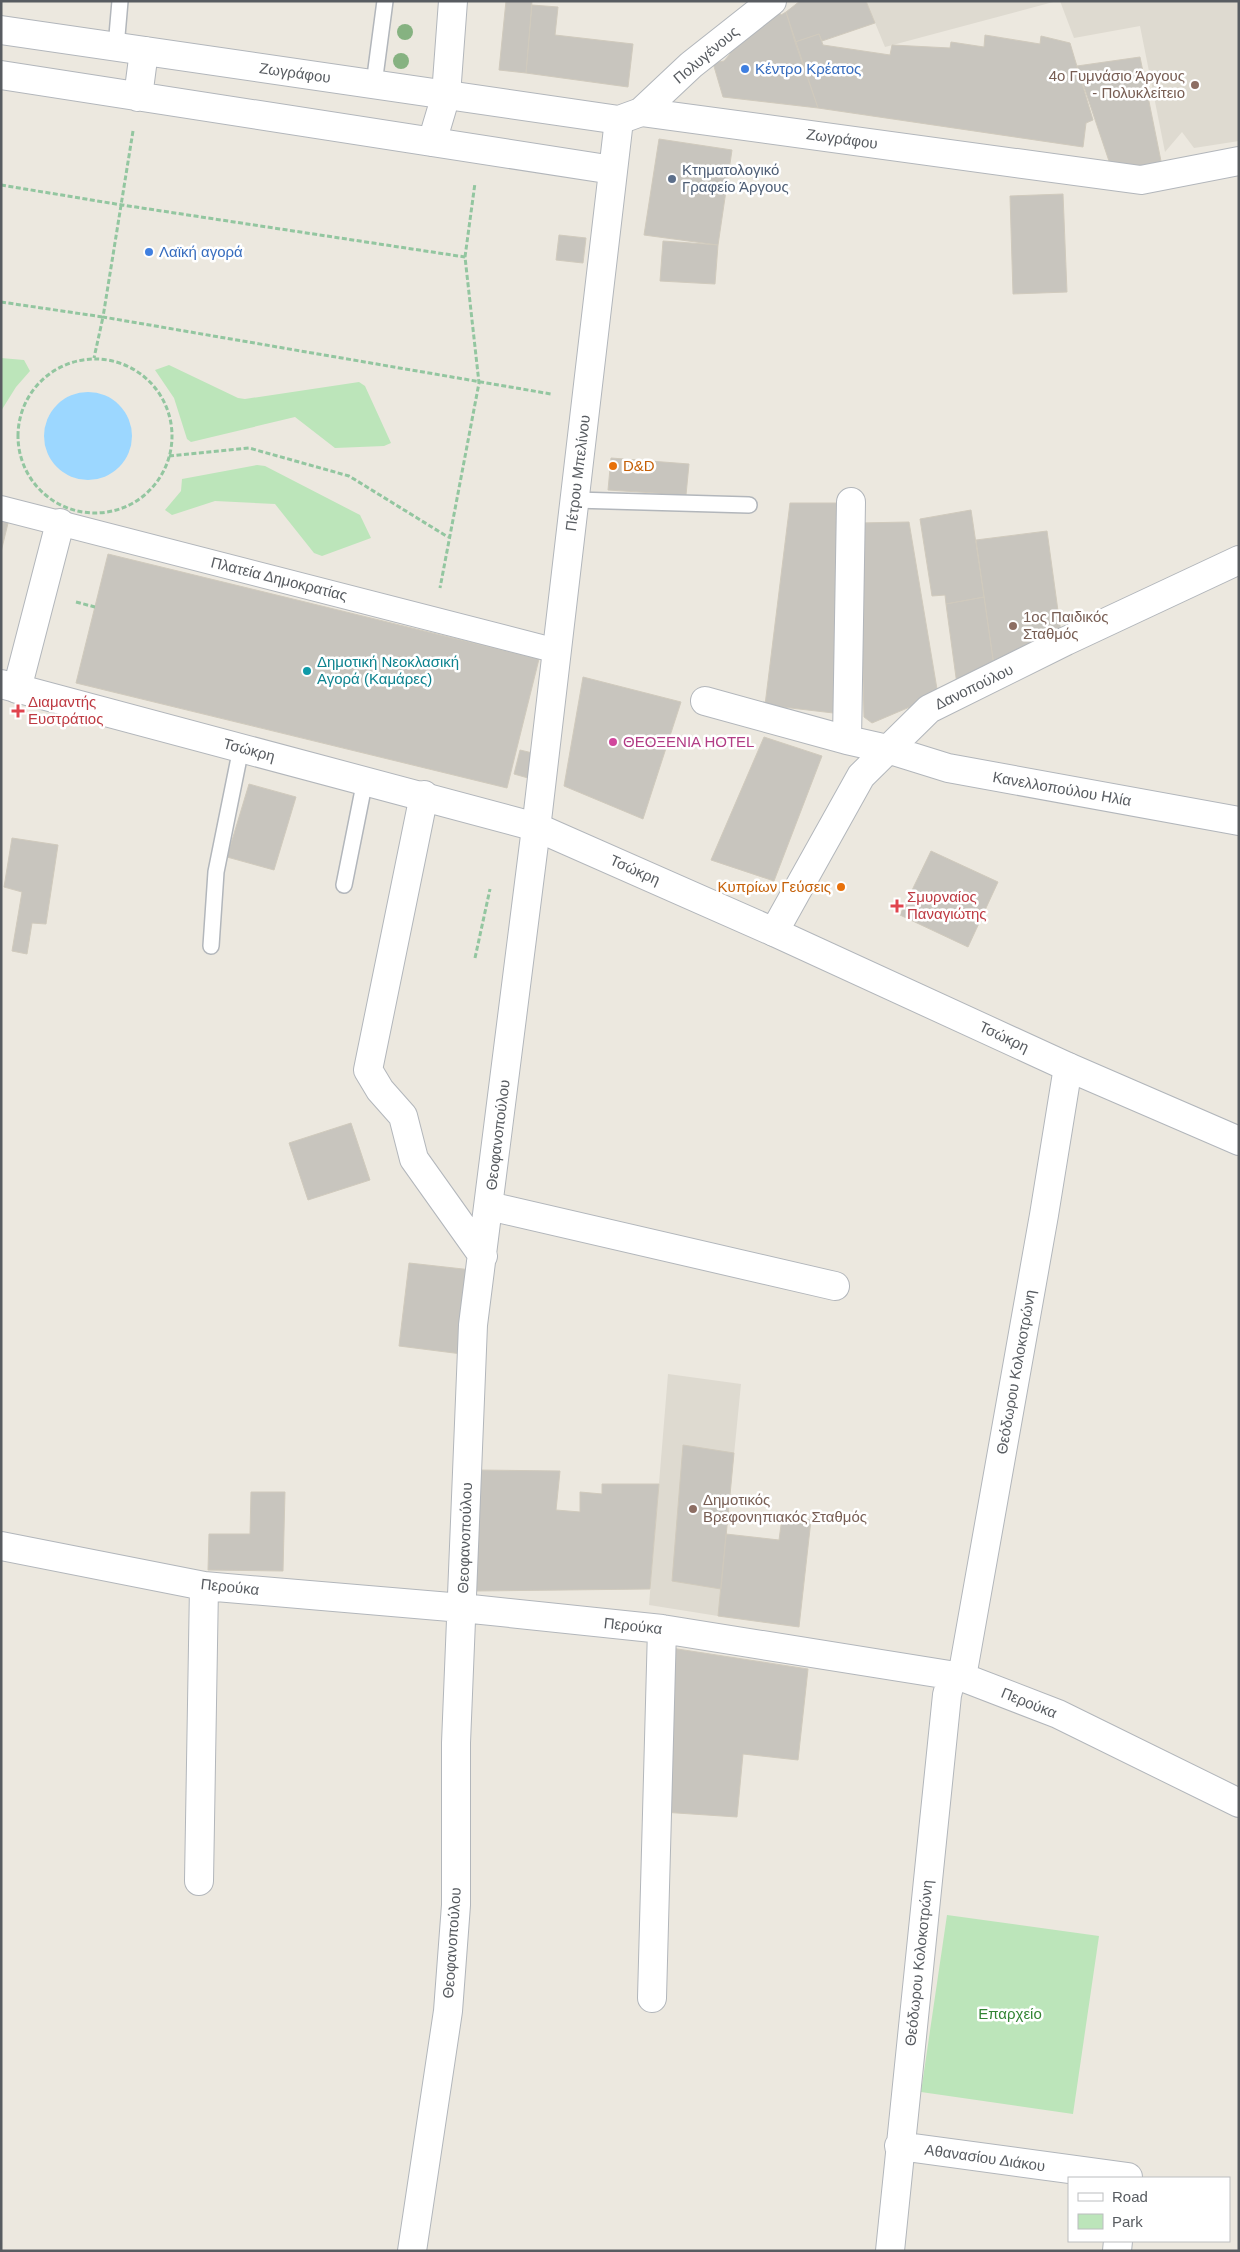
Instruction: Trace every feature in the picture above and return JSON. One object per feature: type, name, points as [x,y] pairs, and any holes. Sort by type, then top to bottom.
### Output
[{"type":"street","points":[[432,142],[446,95],[453,1]]},
{"type":"street","name":"Πολυγένους","points":[[630,116],[772,1]]},
{"type":"street","name":"Ζωγράφου","points":[[1,30],[446,95],[1141,180],[1239,161]]},
{"type":"street","points":[[138,96],[144,51]]},
{"type":"street","points":[[1,76],[613,170]]},
{"type":"street","name":"Πέτρου Μπελίνου","points":[[536,827],[613,170],[630,116]]},
{"type":"street","points":[[847,740],[850,502]]},
{"type":"street","name":"Πλατεία Δημοκρατίας","points":[[1,508],[557,651]]},
{"type":"street","points":[[9,686],[60,523]]},
{"type":"street","name":"Δανοπούλου","points":[[774,932],[861,776],[929,710],[1066,641],[1239,560]]},
{"type":"street","name":"Τσώκρη","points":[[9,686],[424,795],[536,827],[774,932],[1068,1067],[1239,1141]]},
{"type":"street","name":"Κανελλοπούλου Ηλία","points":[[706,701],[847,740],[887,749],[948,768],[1239,821]]},
{"type":"street","points":[[424,795],[368,1070],[380,1090],[402,1116],[414,1159],[483,1256]]},
{"type":"street","name":"Θεοφανοπούλου","points":[[412,2251],[448,2011],[456,1905],[456,1743],[474,1325],[536,827]]},
{"type":"street","name":"Θεόδωρου Κολοκοτρώνη","points":[[890,2251],[899,2146],[947,1695],[957,1676],[1044,1214],[1068,1067]]},
{"type":"street","points":[[489,1206],[834,1286]]},
{"type":"street","name":"Περούκα","points":[[1,1546],[204,1586],[462,1608],[662,1629],[957,1676],[1058,1714],[1239,1803]]},
{"type":"street","points":[[200,1881],[204,1586]]},
{"type":"street","points":[[652,1998],[662,1629]]},
{"type":"street","name":"Αθανασίου Διάκου","points":[[899,2146],[1128,2177]]},
{"type":"lane","points":[[116,47],[120,1]]},
{"type":"lane","points":[[374,84],[385,1]]},
{"type":"lane","points":[[574,500],[749,505]]},
{"type":"lane","points":[[211,946],[216,872],[241,748]]},
{"type":"lane","points":[[344,885],[365,780]]},
{"type":"path","points":[[94,358],[122,205],[138,96]]},
{"type":"path","points":[[434,619],[448,537],[479,383],[464,257],[480,150]]},
{"type":"path","points":[[1,184],[122,205],[464,257]]},
{"type":"path","points":[[1,302],[102,317],[586,400]]},
{"type":"path","points":[[94,358],[117,362],[139,372],[156,388],[168,409],[172,432],[169,456],[158,479],[141,498],[118,509],[92,513],[67,510],[46,496],[28,475],[18,450],[18,423],[27,398],[44,377],[68,364],[94,358]]},
{"type":"path","points":[[169,456],[249,448],[349,476],[448,537]]},
{"type":"shaded area","points":[[866,1],[1057,1],[885,47]]},
{"type":"shaded area","name":"4ο Γυμνάσιο Άργους - Πολυκλείτειο","points":[[1060,1],[1239,1],[1239,141],[1194,148],[1182,132],[1165,152],[1140,26],[1074,38]]},
{"type":"shaded area","name":"Δημοτικός Βρεφονηπιακός Σταθμός","points":[[668,1374],[741,1384],[718,1616],[649,1605]]},
{"type":"green space","points":[[1,358],[24,360],[30,371],[16,387],[1,411]]},
{"type":"green space","points":[[169,365],[238,398],[245,399],[359,382],[365,386],[391,443],[384,446],[335,448],[295,417],[191,442],[187,439],[174,398],[155,370]]},
{"type":"green space","points":[[257,465],[265,466],[360,515],[371,538],[322,556],[314,553],[275,504],[215,501],[172,515],[165,510],[181,491],[182,479]]},
{"type":"green space","name":"Επαρχείο","points":[[947,1915],[1099,1936],[1073,2114],[921,2092]]},
{"type":"water","points":[[88,392],[105,396],[119,405],[128,419],[132,436],[128,453],[119,467],[105,476],[88,480],[71,476],[57,467],[48,453],[44,436],[48,419],[57,405],[71,396]]},
{"type":"building","points":[[506,1],[532,1],[526,73],[499,70]]},
{"type":"building","points":[[800,1],[866,1],[875,23],[822,41],[819,34],[795,42],[786,12]]},
{"type":"building","points":[[532,5],[558,7],[555,35],[633,44],[628,87],[526,73]]},
{"type":"building","points":[[777,8],[781,15],[786,12],[818,108],[723,97],[713,63],[724,61],[730,54],[727,46]]},
{"type":"building","points":[[819,34],[823,45],[890,55],[892,45],[950,48],[951,42],[984,47],[985,35],[1040,44],[1041,36],[1070,43],[1093,120],[1086,123],[1083,147],[818,108],[795,42]]},
{"type":"building","points":[[1140,57],[1163,171],[1112,170],[1077,66]]},
{"type":"building","points":[[659,139],[732,150],[718,245],[644,235]]},
{"type":"building","points":[[1063,194],[1067,292],[1013,294],[1010,196]]},
{"type":"building","points":[[559,235],[586,238],[583,263],[556,260]]},
{"type":"building","points":[[663,241],[718,245],[715,284],[660,281]]},
{"type":"building","points":[[611,458],[689,464],[686,495],[608,490]]},
{"type":"building","points":[[790,503],[843,503],[842,714],[765,705]]},
{"type":"building","points":[[971,510],[984,597],[946,604],[945,595],[932,596],[920,519]]},
{"type":"building","points":[[1,517],[9,519],[1,552]]},
{"type":"building","points":[[909,522],[938,695],[872,723],[864,717],[859,523]]},
{"type":"building","points":[[1047,531],[1062,640],[995,673],[976,540]]},
{"type":"building","name":"Δημοτική Νεοκλασική Αγορά (Καμάρες)","points":[[108,554],[539,659],[507,788],[76,683]]},
{"type":"building","points":[[984,597],[995,673],[958,692],[946,604]]},
{"type":"building","points":[[583,677],[681,702],[643,819],[564,786]]},
{"type":"building","points":[[764,737],[822,756],[774,881],[711,860]]},
{"type":"building","points":[[520,750],[541,755],[535,780],[514,774]]},
{"type":"building","points":[[249,784],[296,797],[274,870],[227,857]]},
{"type":"building","points":[[12,838],[58,845],[46,924],[32,923],[27,954],[12,951],[22,892],[4,887]]},
{"type":"building","points":[[931,851],[998,882],[968,947],[900,915]]},
{"type":"building","points":[[351,1123],[370,1180],[308,1200],[289,1143]]},
{"type":"building","points":[[409,1263],[472,1270],[462,1354],[399,1346]]},
{"type":"building","points":[[683,1445],[734,1453],[721,1589],[672,1581]]},
{"type":"building","points":[[478,1470],[560,1471],[556,1510],[580,1512],[580,1492],[602,1494],[602,1484],[659,1484],[650,1589],[476,1591]]},
{"type":"building","points":[[251,1492],[285,1492],[283,1571],[208,1570],[209,1534],[250,1534]]},
{"type":"building","points":[[782,1518],[811,1520],[799,1627],[718,1616],[726,1534],[779,1540]]},
{"type":"building","points":[[671,1648],[808,1669],[798,1760],[743,1754],[737,1817],[662,1812]]},
{"type":"place","name":"Κέντρο Κρέατος","points":[[745,69]]},
{"type":"place","name":"4ο Γυμνάσιο Άργους - Πολυκλείτειο","points":[[1195,85]]},
{"type":"place","name":"Κτηματολογικό Γραφείο Άργους","points":[[672,179]]},
{"type":"place","name":"Λαϊκή αγορά","points":[[149,252]]},
{"type":"place","name":"D&D","points":[[613,466]]},
{"type":"place","name":"1ος Παιδικός Σταθμός","points":[[1013,626]]},
{"type":"place","name":"Δημοτική Νεοκλασική Αγορά (Καμάρες)","points":[[307,671]]},
{"type":"place","name":"Διαμαντής Ευστράτιος","points":[[18,711]]},
{"type":"place","name":"ΘΕΟΞΕΝΙΑ HOTEL","points":[[613,742]]},
{"type":"place","name":"Κυπρίων Γεύσεις","points":[[841,887]]},
{"type":"place","name":"Σμυρναίος Παναγιώτης","points":[[897,906]]},
{"type":"place","name":"Δημοτικός Βρεφονηπιακός Σταθμός","points":[[693,1509]]}]
